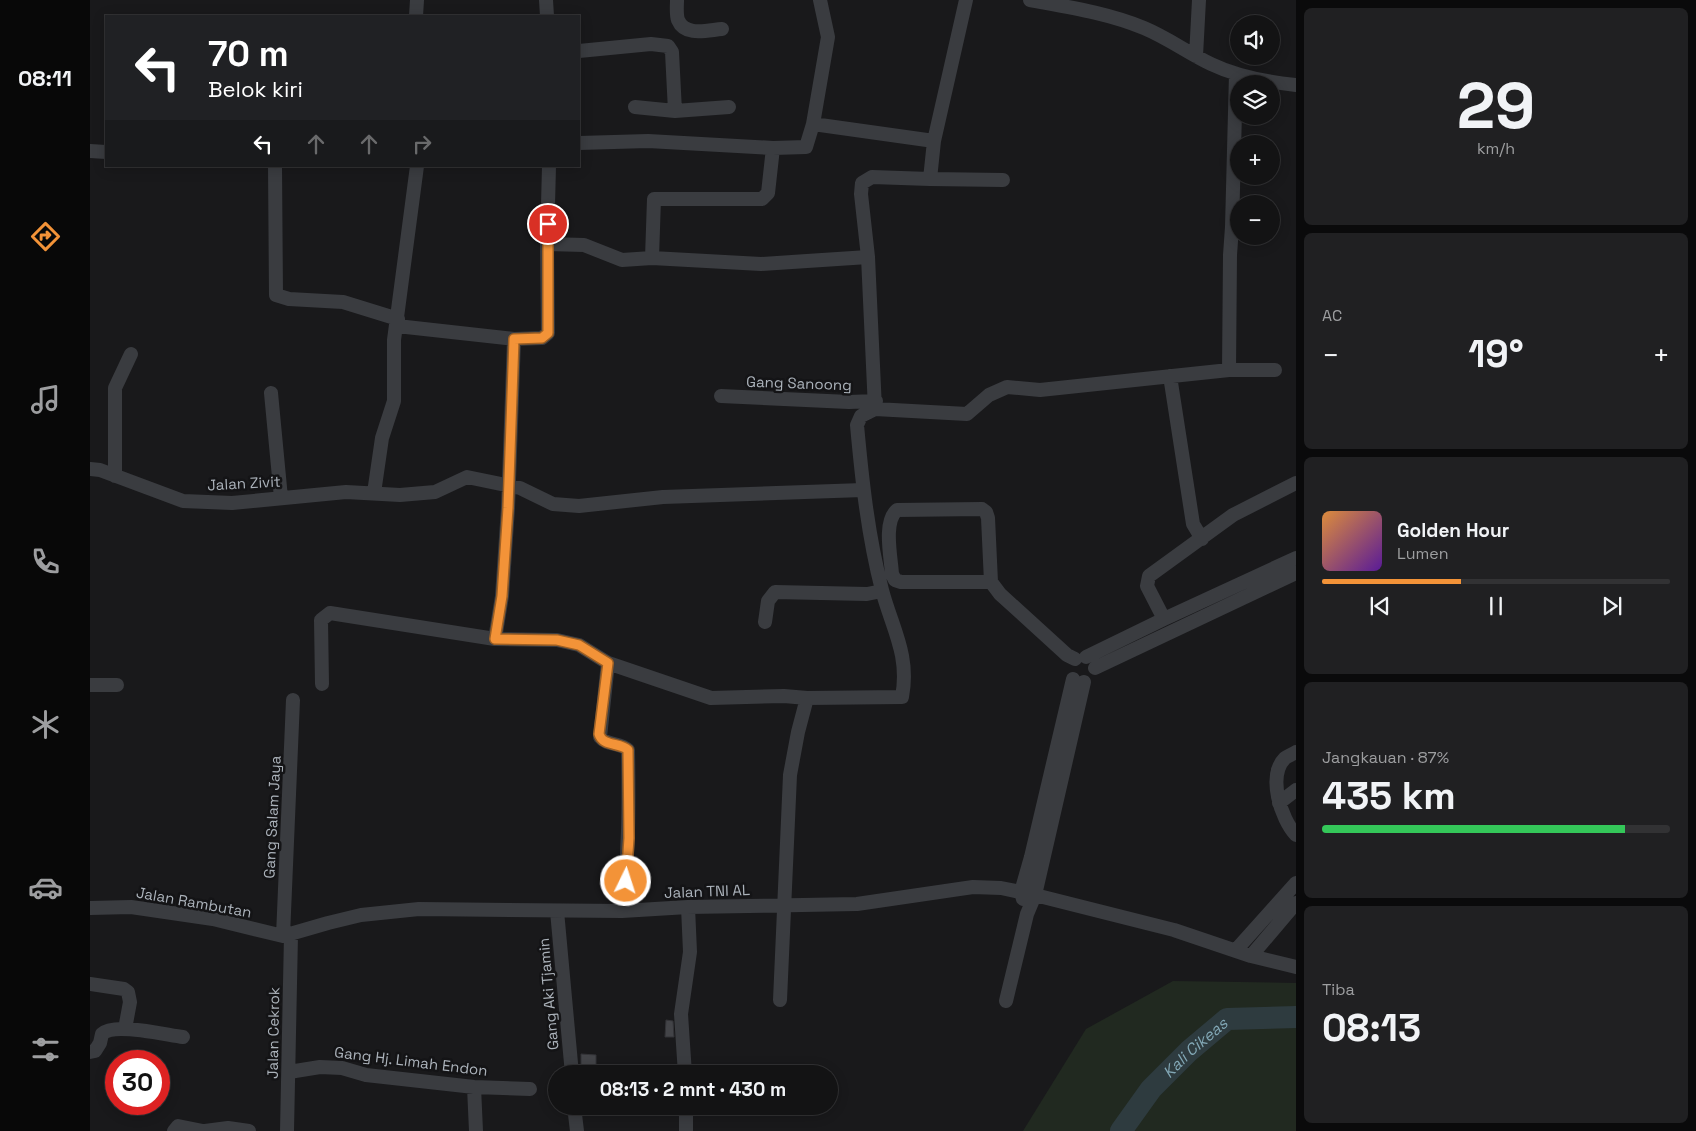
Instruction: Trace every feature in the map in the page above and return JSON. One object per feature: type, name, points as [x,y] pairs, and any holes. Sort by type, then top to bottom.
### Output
[{"type":"street","points":[[416,15],[417,0]]},
{"type":"street","points":[[546,0],[547,15]]},
{"type":"street","points":[[677,0],[678,20],[683,27],[691,31],[722,29]]},
{"type":"street","points":[[580,143],[648,141],[772,148],[806,147],[813,124],[828,37],[820,0]]},
{"type":"street","points":[[930,179],[934,141],[966,0]]},
{"type":"street","points":[[1030,0],[1123,19],[1147,29],[1196,56],[1236,74],[1273,83],[1296,85]]},
{"type":"street","points":[[1196,56],[1200,0]]},
{"type":"street","points":[[580,51],[651,44],[668,46],[672,52],[676,111]]},
{"type":"street","points":[[1229,370],[1230,256],[1236,74]]},
{"type":"street","points":[[635,108],[676,111],[729,108]]},
{"type":"street","points":[[813,124],[934,141]]},
{"type":"street","points":[[652,258],[654,199],[762,200],[768,192],[772,148]]},
{"type":"street","points":[[90,151],[105,152]]},
{"type":"street","points":[[275,167],[276,295],[289,299],[343,302],[398,322],[514,339],[542,338],[548,333],[547,244],[549,167]]},
{"type":"street","points":[[374,493],[382,438],[394,401],[394,340],[398,322],[417,167]]},
{"type":"street","points":[[322,684],[321,620],[330,613],[495,639],[557,640],[579,645],[608,663],[712,698],[784,696],[807,698],[902,697],[905,681],[899,639],[882,591],[863,490],[857,425],[861,416],[875,405],[868,257],[862,183],[872,177],[1004,180]]},
{"type":"street","points":[[547,244],[584,245],[622,260],[652,258],[761,264],[868,257]]},
{"type":"street","points":[[495,639],[502,596],[514,339]]},
{"type":"street","points":[[115,476],[115,388],[131,354]]},
{"type":"street","name":"Gang Sanoong","points":[[721,396],[849,402],[967,414],[989,395],[1007,387],[1040,390],[1229,370],[1275,370]]},
{"type":"street","points":[[1170,376],[1193,524],[1202,539]]},
{"type":"street","points":[[271,393],[281,498]]},
{"type":"street","name":"Jalan Zivit","points":[[90,469],[100,470],[183,501],[232,503],[346,492],[400,495],[436,492],[467,477],[520,488],[553,504],[579,506],[663,497],[863,490]]},
{"type":"street","points":[[1164,619],[1147,586],[1148,576],[1233,515],[1296,483]]},
{"type":"street","points":[[991,582],[901,582],[895,580],[892,574],[889,527],[892,514],[897,510],[982,509],[986,512],[988,518],[991,582],[1000,594],[1078,660],[1093,676],[1079,681]]},
{"type":"street","points":[[1079,681],[1070,674],[1078,660],[1296,558]]},
{"type":"street","points":[[1078,660],[1296,573]]},
{"type":"street","points":[[765,622],[768,601],[775,592],[866,594],[882,591]]},
{"type":"street","points":[[608,663],[600,737],[606,743],[623,745],[628,750],[629,838],[622,911]]},
{"type":"street","points":[[1006,1001],[1027,914],[1035,895],[1054,789],[1079,681]]},
{"type":"street","points":[[90,686],[118,685]]},
{"type":"street","points":[[780,1000],[790,775],[807,698]]},
{"type":"street","name":"Gang Salam Jaya","points":[[287,936],[293,700]]},
{"type":"street","points":[[1296,752],[1286,758],[1276,778],[1279,803],[1289,827],[1296,835]]},
{"type":"street","points":[[1027,914],[1021,892],[1054,789]]},
{"type":"street","points":[[1279,803],[1296,790]]},
{"type":"street","points":[[1236,950],[1296,883]]},
{"type":"street","name":"Jalan TNI AL","points":[[287,936],[360,915],[419,909],[622,911],[688,907],[857,904],[972,886],[1001,888],[1035,895],[1174,930],[1251,956],[1296,967]]},
{"type":"street","points":[[1251,956],[1296,903]]},
{"type":"street","name":"Jalan Rambutan","points":[[90,908],[131,907],[214,919],[287,936]]},
{"type":"street","points":[[684,1065],[681,1014],[690,952],[688,907]]},
{"type":"street","name":"Gang Aki Tjamin","points":[[557,911],[571,1065]]},
{"type":"street","name":"Jalan Cekrok","points":[[287,936],[289,1072],[287,1131]]},
{"type":"street","points":[[90,984],[124,989],[128,992],[130,1002],[126,1029]]},
{"type":"street","points":[[90,1052],[95,1050],[105,1031],[111,1029],[126,1029],[182,1037]]},
{"type":"street","name":"Gang Hj. Limah Endon","points":[[289,1072],[320,1067],[342,1068],[366,1075],[474,1087],[530,1089]]},
{"type":"street","points":[[474,1087],[476,1131]]},
{"type":"street","points":[[575,1115],[577,1131]]},
{"type":"street","points":[[686,1115],[686,1131]]},
{"type":"street","points":[[174,1131],[178,1126],[204,1131],[228,1128],[249,1131]]},
{"type":"shaded area","points":[[1173,981],[1296,983],[1296,1131],[1023,1131],[1086,1029]]},
{"type":"building","points":[[666,1020],[673,1021],[674,1037],[665,1037]]},
{"type":"building","points":[[581,1054],[596,1055],[596,1065],[581,1065]]},
{"type":"waterway","name":"Kali Cikeas","points":[[1121,1131],[1151,1089],[1189,1051],[1227,1019],[1296,1017]]},
{"type":"route","points":[[548,224],[548,333],[542,338],[514,339],[508,508],[502,596],[495,639],[557,640],[579,645],[608,663],[599,734],[606,743],[623,745],[628,750],[629,838],[626,881]]}]
